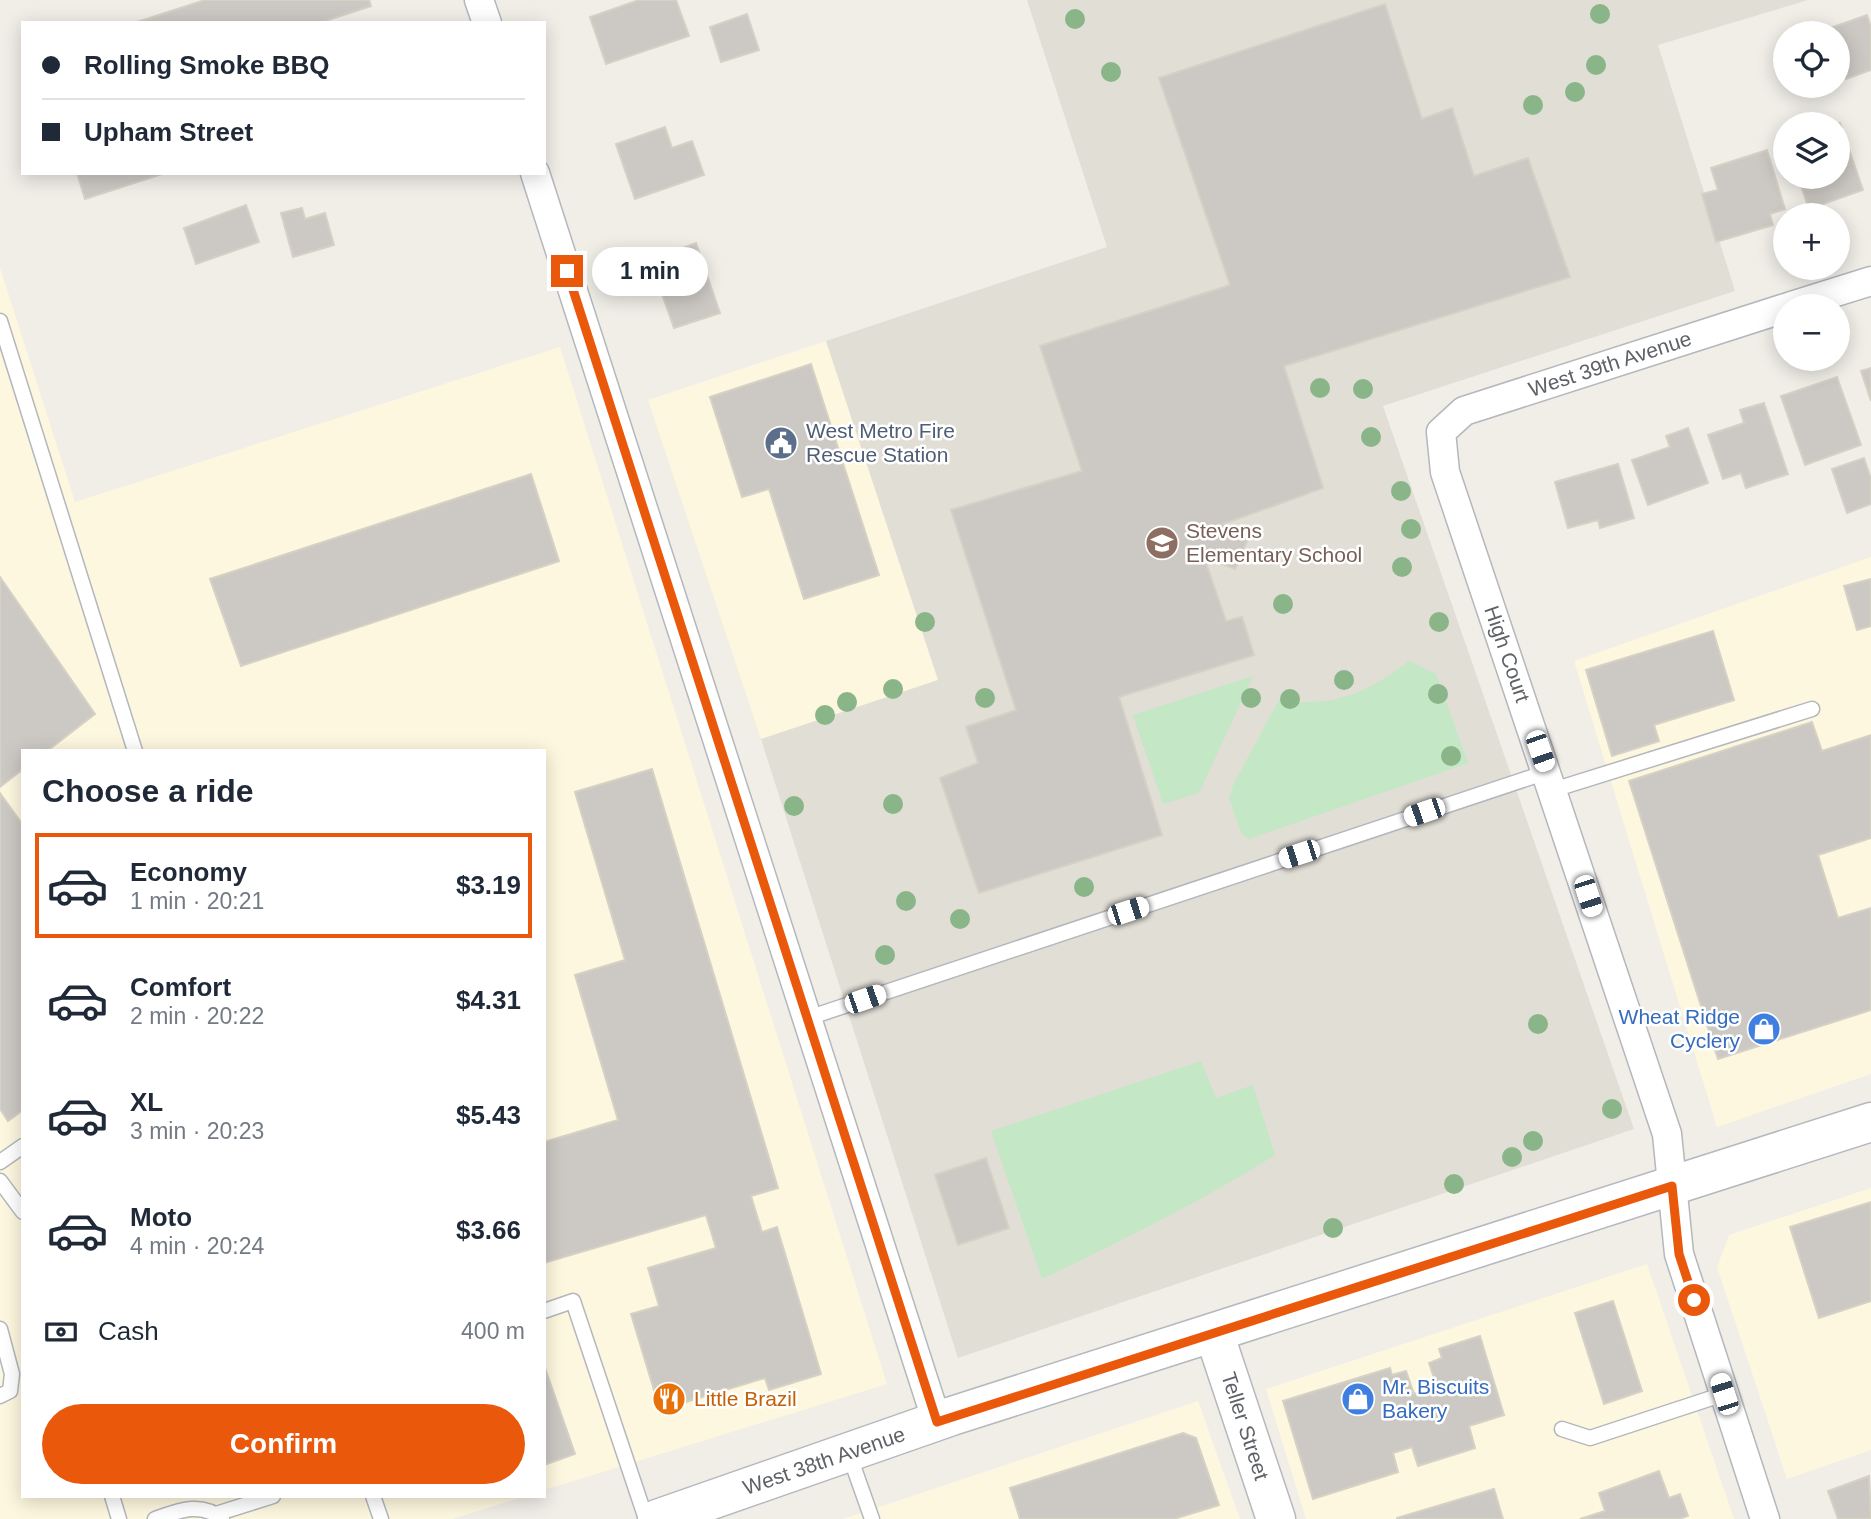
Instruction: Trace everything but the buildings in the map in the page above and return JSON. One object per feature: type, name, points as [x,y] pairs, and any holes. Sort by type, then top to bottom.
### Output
[{"type":"main road","name":"West 38th Avenue","points":[[657,1519],[937,1422],[1871,1122]]},
{"type":"main road","name":"Teller Street","points":[[1214,1333],[1276,1519]]},
{"type":"street","points":[[480,0],[486,21]]},
{"type":"street","points":[[536,175],[937,1422]]},
{"type":"street","points":[[1829,294],[1871,281]]},
{"type":"street","name":"West 39th Avenue","points":[[1441,432],[1464,411],[1773,312]]},
{"type":"street","name":"High Court","points":[[1441,432],[1446,472],[1667,1134],[1679,1254],[1765,1519]]},
{"type":"lane","points":[[0,321],[134,749]]},
{"type":"lane","points":[[808,1018],[1550,781],[1812,709]]},
{"type":"lane","points":[[0,1162],[21,1147]]},
{"type":"lane","points":[[0,1181],[21,1209]]},
{"type":"lane","points":[[546,1310],[573,1301],[646,1519]]},
{"type":"lane","points":[[0,1329],[12,1374],[10,1391],[0,1396]]},
{"type":"lane","points":[[1562,1429],[1590,1438],[1724,1394]]},
{"type":"lane","points":[[848,1452],[872,1519]]},
{"type":"lane","points":[[113,1498],[119,1519]]},
{"type":"lane","points":[[155,1519],[192,1507],[219,1517],[268,1498]]},
{"type":"lane","points":[[374,1498],[381,1519]]},
{"type":"shaded area","name":"Stevens Elementary School","points":[[1027,0],[1808,0],[1658,45],[1735,291],[1383,406],[1634,1129],[958,1358],[761,739],[938,680],[826,341],[1107,247]]},
{"type":"shaded area","points":[[0,268],[75,502],[560,347],[887,1384],[546,1489],[546,749],[21,749],[21,1498],[520,1498],[452,1519],[0,1519]]},
{"type":"shaded area","points":[[826,341],[939,680],[761,739],[648,400]]},
{"type":"shaded area","points":[[1871,557],[1871,1074],[1717,1127],[1574,661]]},
{"type":"shaded area","points":[[1871,1188],[1871,1450],[1787,1479],[1717,1267],[1729,1235]]},
{"type":"shaded area","points":[[1647,1264],[1734,1519],[1306,1519],[1266,1389]]},
{"type":"shaded area","points":[[1198,1401],[1240,1519],[843,1519]]},
{"type":"green space","points":[[1409,661],[1436,674],[1468,763],[1249,839],[1241,833],[1229,798],[1234,783],[1279,700],[1316,702],[1348,696],[1378,682]]},
{"type":"green space","points":[[1253,676],[1199,793],[1163,804],[1133,715]]},
{"type":"green space","points":[[1201,1061],[1216,1098],[1253,1085],[1275,1155],[1160,1220],[1042,1279],[991,1131]]},
{"type":"place","name":"West Metro Fire Rescue Station","points":[[781,443]]},
{"type":"place","name":"Stevens Elementary School","points":[[1162,543]]},
{"type":"place","name":"Wheat Ridge Cyclery","points":[[1764,1029]]},
{"type":"place","name":"Little Brazil","points":[[669,1399]]},
{"type":"place","name":"Mr. Biscuits Bakery","points":[[1358,1399]]},
{"type":"route","points":[[567,271],[937,1422],[1672,1186],[1679,1254],[1694,1300]]}]
